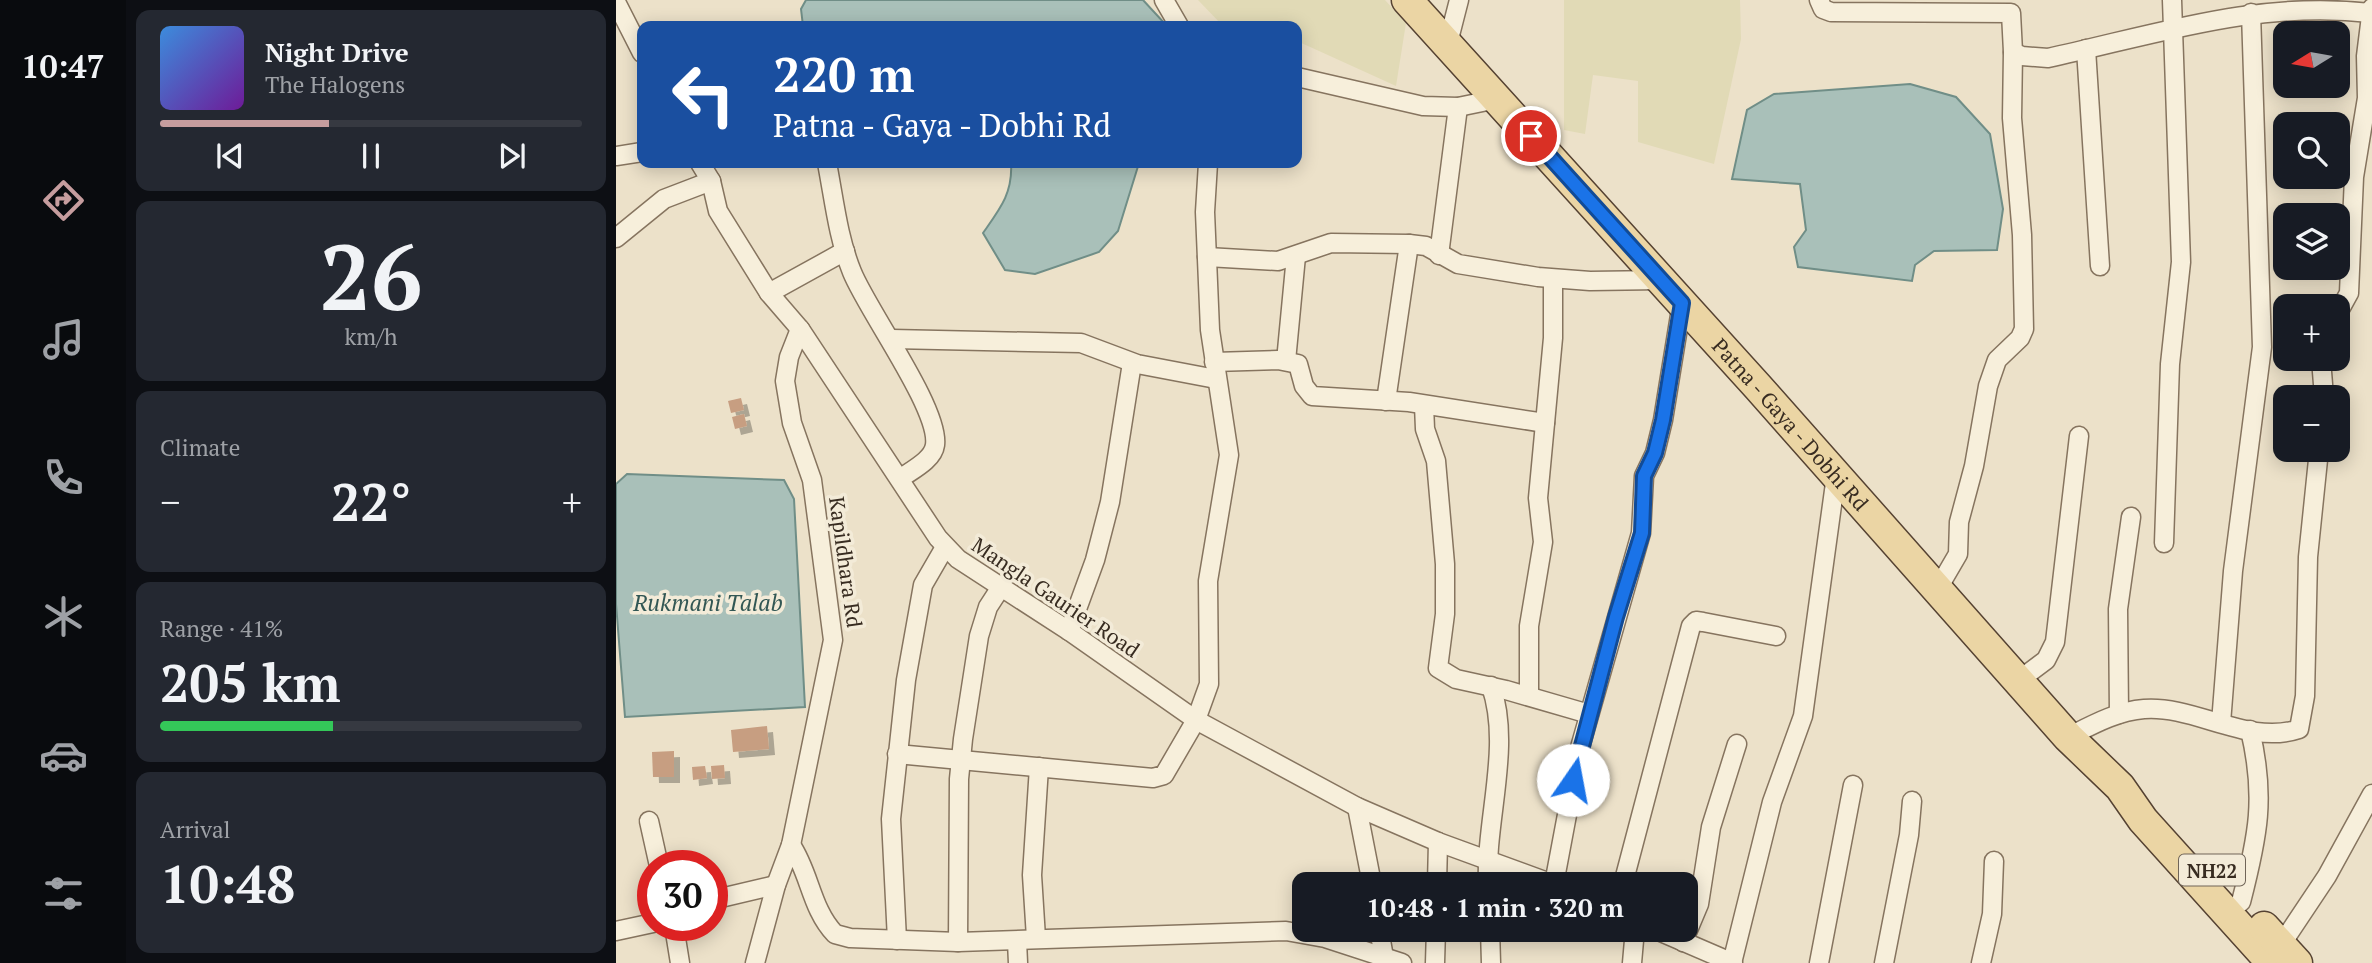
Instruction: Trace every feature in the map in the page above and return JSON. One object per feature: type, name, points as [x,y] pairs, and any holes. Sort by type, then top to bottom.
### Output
[{"type":"main road","name":"Patna - Gaya - Dobhi Rd","points":[[1407,0],[1682,303],[2068,737],[2120,787],[2143,820],[2283,957]]},
{"type":"main road","name":"Patna - Gaya - Dobhi Rd","points":[[2120,787],[2155,804],[2241,902],[2283,957]]},
{"type":"street","points":[[1164,0],[1176,21]]},
{"type":"street","points":[[1448,43],[1459,0]]},
{"type":"street","points":[[1819,0],[1823,9],[1831,12],[1910,7],[2011,7],[2012,118],[2022,235],[2024,329],[2021,338],[1997,360],[1988,386],[1974,466],[1959,522],[1958,554],[1937,590]]},
{"type":"street","points":[[2164,543],[2170,365],[2181,262],[2172,0]]},
{"type":"street","points":[[616,2],[637,40]]},
{"type":"street","points":[[2013,52],[2022,56],[2048,58],[2171,26],[2251,13],[2326,8],[2372,10],[2366,55],[2367,98],[2354,177],[2348,294]]},
{"type":"street","points":[[2221,723],[2233,571],[2262,347],[2251,13]]},
{"type":"street","points":[[2086,49],[2100,266]]},
{"type":"street","points":[[1302,78],[1423,106],[1458,107],[1497,99]]},
{"type":"street","points":[[1439,255],[1458,107]]},
{"type":"street","points":[[616,156],[637,153]]},
{"type":"street","name":"Mangla Gaurier Road","points":[[703,168],[710,181],[718,211],[769,293],[800,328],[945,547],[958,559],[1069,631],[1195,720],[1357,807],[1438,842],[1521,872]]},
{"type":"street","points":[[828,168],[845,251],[859,287],[892,339],[933,429],[935,446],[930,456],[901,478]]},
{"type":"street","points":[[897,754],[1159,777],[1164,775],[1195,720],[1209,684],[1208,581],[1229,455],[1215,370],[1207,257],[1208,168]]},
{"type":"street","points":[[616,238],[664,199],[710,181]]},
{"type":"street","points":[[1207,257],[1263,261],[1296,256],[1312,247],[1331,243],[1409,244],[1426,246],[1458,264],[1553,279],[1618,282],[1661,280]]},
{"type":"street","points":[[1386,401],[1409,244]]},
{"type":"street","points":[[769,293],[845,251]]},
{"type":"street","points":[[1286,361],[1296,256]]},
{"type":"street","points":[[1529,696],[1529,626],[1543,542],[1538,498],[1553,338],[1553,279]]},
{"type":"street","points":[[1556,872],[1589,714],[1642,533],[1644,476],[1655,453],[1663,420],[1682,303]]},
{"type":"street","name":"Kapildhara Rd","points":[[755,963],[776,885],[791,845],[833,640],[812,480],[792,423],[785,381],[789,357],[800,328]]},
{"type":"street","points":[[892,339],[1081,343],[1132,363],[1215,370],[1286,361],[1298,364],[1304,386],[1312,396],[1424,405],[1545,424]]},
{"type":"street","points":[[1069,631],[1096,560],[1110,502],[1125,387],[1132,363]]},
{"type":"street","points":[[1424,405],[1425,429],[1436,461],[1445,564],[1445,614],[1438,668],[1456,680],[1491,686],[1589,714]]},
{"type":"street","points":[[2018,681],[2046,660],[2055,642],[2079,436]]},
{"type":"street","points":[[2068,737],[2119,714],[2146,708],[2250,730],[2290,732],[2298,729],[2302,722],[2308,557],[2318,462]]},
{"type":"street","points":[[1683,942],[1732,963],[1772,802],[1803,716],[1836,476]]},
{"type":"street","points":[[2119,714],[2118,609],[2131,517]]},
{"type":"street","points":[[897,940],[891,819],[897,754],[919,600],[929,572],[945,547]]},
{"type":"street","points":[[958,942],[961,759],[979,636],[988,607],[1001,587]]},
{"type":"street","points":[[1626,872],[1691,626],[1696,621],[1776,636]]},
{"type":"street","points":[[1488,872],[1497,744],[1496,701],[1491,686]]},
{"type":"street","points":[[2241,902],[2253,854],[2260,798],[2260,770],[2250,730]]},
{"type":"street","points":[[1698,906],[1711,827],[1737,744]]},
{"type":"street","points":[[1036,938],[1031,875],[1039,767]]},
{"type":"street","points":[[1819,963],[1853,785]]},
{"type":"street","points":[[2283,957],[2372,794]]},
{"type":"street","points":[[1884,963],[1909,835],[1912,801]]},
{"type":"street","points":[[1357,807],[1370,872]]},
{"type":"street","points":[[649,821],[655,850]]},
{"type":"street","points":[[1437,872],[1438,842]]},
{"type":"street","points":[[791,845],[802,860],[817,909],[835,934],[958,942],[1286,931],[1402,963]]},
{"type":"street","points":[[1982,963],[1992,914],[1994,861]]},
{"type":"street","points":[[728,896],[776,885]]},
{"type":"street","points":[[616,931],[637,926]]},
{"type":"street","points":[[676,941],[680,963]]},
{"type":"street","points":[[1017,941],[1018,963]]},
{"type":"street","points":[[1435,963],[1436,942]]},
{"type":"street","points":[[1490,942],[1491,963]]},
{"type":"street","points":[[1632,963],[1633,942]]},
{"type":"shaded area","points":[[1198,0],[1385,0],[1406,23],[1396,86],[1302,43],[1302,21],[1218,21]]},
{"type":"shaded area","points":[[1564,0],[1740,0],[1741,39],[1714,164],[1638,142],[1638,81],[1593,75],[1585,134],[1564,130]]},
{"type":"water","points":[[806,0],[1143,0],[1162,21],[802,21],[801,9]]},
{"type":"water","points":[[1910,84],[1956,97],[1990,134],[2003,209],[1997,250],[1934,251],[1915,265],[1912,281],[1798,267],[1794,247],[1806,230],[1800,184],[1732,179],[1747,110],[1774,94]]},
{"type":"water","points":[[1011,168],[1137,168],[1118,231],[1099,252],[1035,274],[1005,270],[983,233],[1008,192]]},
{"type":"water","name":"Rukmani Talab","points":[[627,474],[784,480],[794,499],[805,707],[625,717],[616,604],[616,484]]},
{"type":"building","points":[[741,398],[744,410],[731,413],[728,401]]},
{"type":"building","points":[[744,414],[747,426],[735,429],[732,417]]},
{"type":"building","points":[[767,726],[769,749],[733,752],[731,730]]},
{"type":"building","points":[[674,751],[674,777],[653,777],[652,752]]},
{"type":"building","points":[[724,765],[725,778],[712,779],[711,766]]},
{"type":"building","points":[[705,766],[707,778],[693,780],[692,767]]},
{"type":"route","points":[[1531,136],[1682,303],[1663,420],[1655,453],[1644,476],[1642,533],[1616,617],[1573,780]]}]
